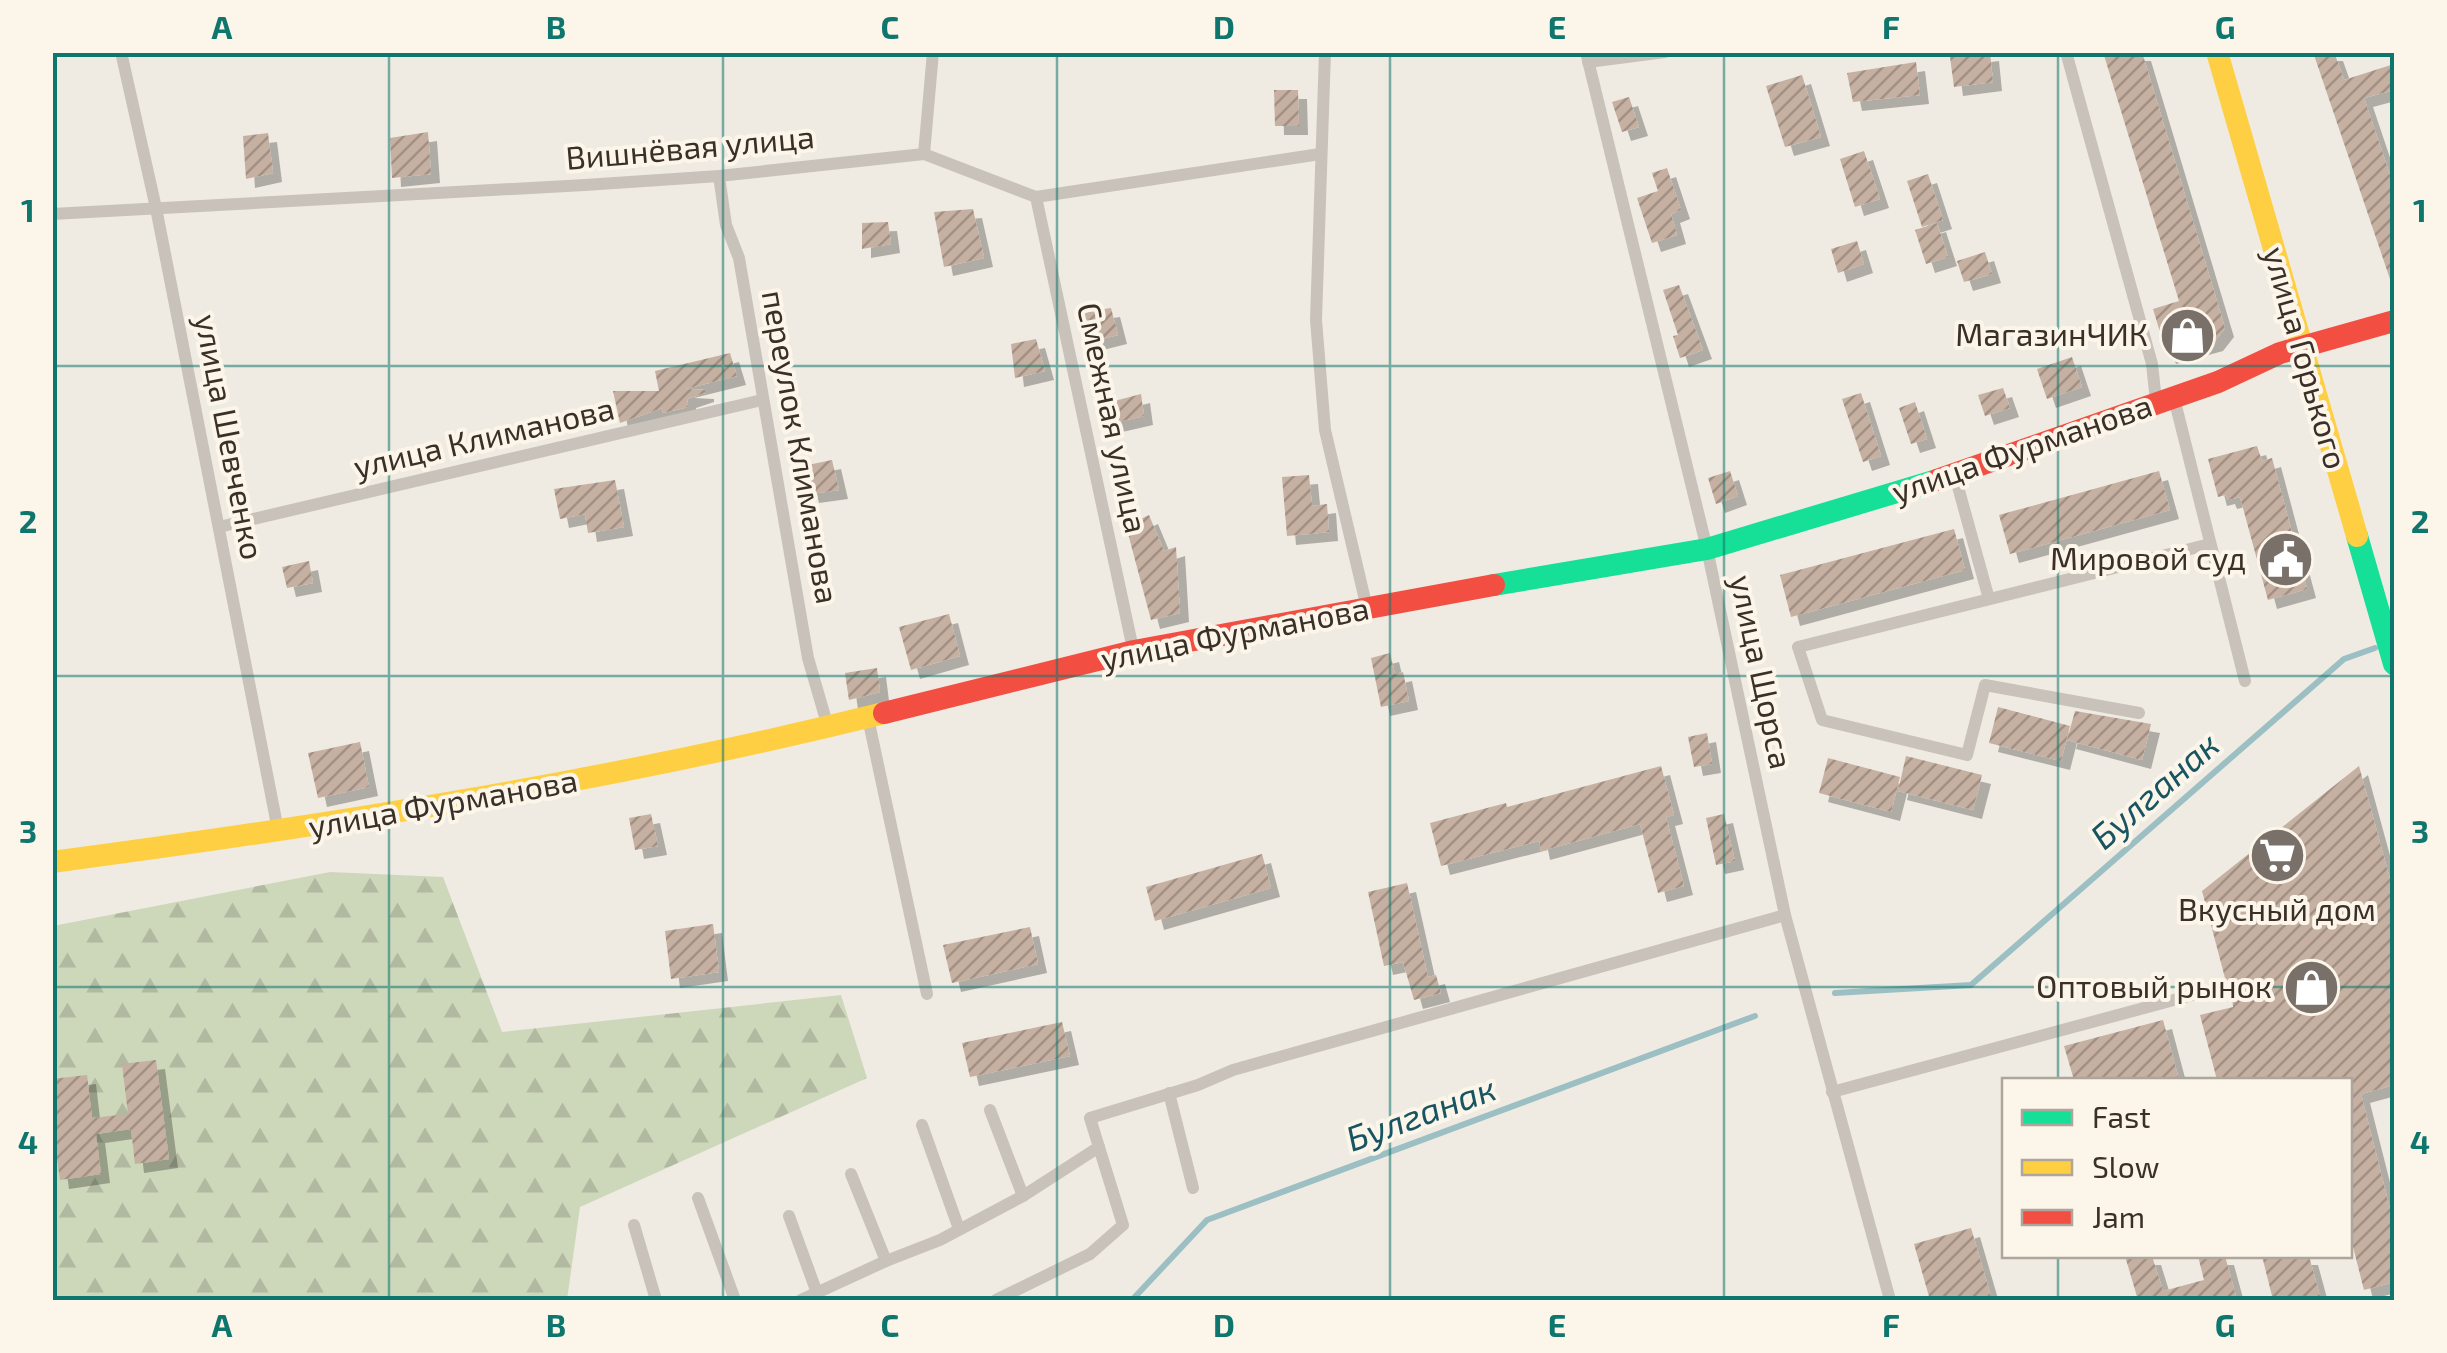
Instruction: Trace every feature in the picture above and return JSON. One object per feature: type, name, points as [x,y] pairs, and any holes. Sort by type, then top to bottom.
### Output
[{"type":"main road","name":"улица Горького","points":[[2217,52],[2394,664]]},
{"type":"main road","name":"улица Фурманова","points":[[52,862],[278,832],[569,783],[828,728],[1134,652],[1367,607],[1707,549],[1955,475],[2166,400],[2301,346],[2394,321]]},
{"type":"lane","name":"улица Шевченко","points":[[121,52],[156,208],[278,832]]},
{"type":"lane","points":[[924,154],[932,52]]},
{"type":"lane","points":[[1325,52],[1316,320],[1325,430],[1367,607]]},
{"type":"lane","points":[[1587,57],[1665,52]]},
{"type":"lane","points":[[2066,52],[2152,364],[2210,544],[2245,680]]},
{"type":"lane","name":"улица Щорса","points":[[1587,57],[1707,549],[1785,915],[1890,1300]]},
{"type":"lane","name":"Вишнёвая улица","points":[[52,214],[719,176],[924,154],[1036,197],[1320,154]]},
{"type":"lane","name":"переулок Климанова","points":[[719,176],[726,225],[739,258],[808,658],[828,728]]},
{"type":"lane","name":"Смежная улица","points":[[1036,197],[1134,652]]},
{"type":"lane","name":"улица Климанова","points":[[218,527],[762,400]]},
{"type":"lane","points":[[1955,475],[1989,600]]},
{"type":"lane","points":[[2138,713],[1985,685],[1967,755],[1822,720],[1798,647],[2210,544]]},
{"type":"lane","points":[[868,718],[928,994]]},
{"type":"lane","points":[[996,1300],[1090,1254],[1123,1225],[1090,1118],[1234,1070],[1785,915]]},
{"type":"lane","points":[[1832,1092],[2222,987]]},
{"type":"lane","points":[[1169,1094],[1193,1188]]},
{"type":"lane","points":[[990,1110],[1022,1196]]},
{"type":"lane","points":[[922,1126],[960,1228]]},
{"type":"lane","points":[[801,1300],[940,1240],[1099,1148]]},
{"type":"lane","points":[[851,1174],[886,1261]]},
{"type":"lane","points":[[698,1198],[736,1300]]},
{"type":"lane","points":[[788,1216],[818,1293]]},
{"type":"lane","points":[[634,1225],[656,1300]]},
{"type":"green space","points":[[330,872],[443,877],[502,1032],[841,995],[867,1078],[580,1207],[567,1300],[53,1300],[53,926]]},
{"type":"building","points":[[1990,52],[1993,82],[1954,87],[1950,57]]},
{"type":"building","points":[[2103,52],[2142,52],[2225,328],[2214,342],[2167,355],[2153,309],[2179,301]]},
{"type":"building","points":[[2313,52],[2334,52],[2344,80],[2394,64],[2394,90],[2364,98],[2394,187],[2394,285],[2392,285]]},
{"type":"building","points":[[1916,62],[1920,95],[1853,102],[1847,73]]},
{"type":"building","points":[[1802,75],[1821,137],[1785,147],[1766,86]]},
{"type":"building","points":[[1274,90],[1298,90],[1299,126],[1275,126]]},
{"type":"building","points":[[1629,97],[1639,127],[1622,132],[1612,102]]},
{"type":"building","points":[[428,132],[431,174],[392,178],[390,138]]},
{"type":"building","points":[[268,133],[273,173],[246,179],[243,136]]},
{"type":"building","points":[[1864,151],[1880,199],[1855,207],[1840,159]]},
{"type":"building","points":[[1667,168],[1681,210],[1671,214],[1677,235],[1652,243],[1637,198],[1658,191],[1652,173]]},
{"type":"building","points":[[1928,174],[1943,220],[1922,227],[1907,181]]},
{"type":"building","points":[[973,209],[984,258],[944,267],[934,212]]},
{"type":"building","points":[[888,222],[891,244],[862,249],[862,223]]},
{"type":"building","points":[[1937,223],[1948,257],[1926,264],[1915,230]]},
{"type":"building","points":[[1857,241],[1864,264],[1838,273],[1831,249]]},
{"type":"building","points":[[1985,252],[1992,274],[1964,282],[1957,261]]},
{"type":"building","points":[[1679,285],[1703,350],[1680,358],[1673,336],[1678,335],[1663,290]]},
{"type":"building","points":[[1111,308],[1118,335],[1090,342],[1084,312]]},
{"type":"building","points":[[1036,339],[1045,371],[1015,378],[1011,344]]},
{"type":"building","points":[[730,353],[737,376],[685,389],[705,390],[687,399],[688,407],[663,413],[662,408],[620,423],[613,391],[659,391],[655,371]]},
{"type":"building","points":[[2072,357],[2082,387],[2047,399],[2037,369]]},
{"type":"building","points":[[2003,388],[2010,408],[1985,416],[1978,395]]},
{"type":"building","points":[[1861,393],[1881,456],[1863,462],[1842,399]]},
{"type":"building","points":[[1141,394],[1144,416],[1109,424],[1103,404]]},
{"type":"building","points":[[1915,402],[1927,439],[1911,444],[1899,408]]},
{"type":"building","points":[[2257,446],[2262,461],[2272,458],[2307,589],[2268,600],[2240,497],[2218,497],[2208,459]]},
{"type":"building","points":[[832,460],[839,490],[810,494],[803,466]]},
{"type":"building","points":[[1730,471],[1738,496],[1716,504],[1708,478]]},
{"type":"building","points":[[2159,471],[2170,510],[2010,554],[1999,515]]},
{"type":"building","points":[[1309,475],[1312,506],[1327,504],[1329,532],[1287,536],[1282,477]]},
{"type":"building","points":[[615,480],[624,527],[588,533],[585,514],[560,519],[554,489]]},
{"type":"building","points":[[1149,515],[1164,551],[1176,547],[1180,613],[1151,620],[1126,526]]},
{"type":"building","points":[[1954,529],[1965,570],[1791,617],[1780,575]]},
{"type":"building","points":[[309,561],[313,583],[287,588],[282,567]]},
{"type":"building","points":[[949,614],[960,656],[911,670],[899,627]]},
{"type":"building","points":[[1390,653],[1395,674],[1403,672],[1409,701],[1381,707],[1371,658]]},
{"type":"building","points":[[877,668],[880,692],[849,700],[845,673]]},
{"type":"building","points":[[1998,707],[2070,726],[2061,761],[1989,743]]},
{"type":"building","points":[[2075,711],[2151,724],[2142,760],[2067,740]]},
{"type":"building","points":[[1707,733],[1712,764],[1694,767],[1688,737]]},
{"type":"building","points":[[360,742],[369,787],[318,798],[308,753]]},
{"type":"building","points":[[1906,756],[1982,775],[1973,810],[1898,791]]},
{"type":"building","points":[[1828,758],[1900,777],[1891,812],[1819,793]]},
{"type":"building","points":[[1661,766],[1674,815],[1666,817],[1684,886],[1658,893],[1640,824],[1541,851],[1539,841],[1441,866],[1430,823]]},
{"type":"building","name":"Оптовый рынок","points":[[2359,766],[2394,894],[2394,1085],[2361,1094],[2394,1225],[2394,1282],[2364,1290],[2352,1243],[2352,1078],[2216,1078],[2200,1015],[2233,1007],[2231,984],[2225,978],[2202,891]]},
{"type":"building","points":[[651,814],[658,846],[635,850],[629,818]]},
{"type":"building","points":[[1724,814],[1735,861],[1716,865],[1706,818]]},
{"type":"building","points":[[1262,854],[1271,888],[1155,921],[1146,887]]},
{"type":"building","points":[[1407,883],[1428,977],[1436,975],[1441,993],[1414,1000],[1403,962],[1384,966],[1368,892]]},
{"type":"building","points":[[713,924],[719,972],[671,979],[665,931]]},
{"type":"building","points":[[1030,927],[1038,964],[952,983],[943,945]]},
{"type":"building","points":[[2163,1020],[2178,1078],[2073,1078],[2064,1046]]},
{"type":"building","points":[[1062,1022],[1070,1056],[970,1077],[962,1043]]},
{"type":"building","points":[[156,1060],[169,1159],[135,1164],[131,1129],[96,1134],[101,1174],[60,1180],[52,1122],[52,1079],[87,1075],[92,1118],[128,1114],[122,1064]]},
{"type":"building","points":[[1971,1228],[1992,1300],[1930,1300],[1914,1244]]},
{"type":"building","points":[[2126,1258],[2153,1258],[2163,1291],[2204,1280],[2198,1258],[2226,1258],[2237,1300],[2138,1300]]},
{"type":"building","points":[[2262,1258],[2310,1258],[2321,1300],[2273,1300]]},
{"type":"waterway","name":"Булганак","points":[[1835,993],[1971,985],[2344,659],[2375,648]]},
{"type":"waterway","name":"Булганак","points":[[1132,1300],[1207,1220],[1755,1016]]},
{"type":"traffic: fast","points":[[1494,585],[1707,549],[1937,480]]},
{"type":"traffic: fast","points":[[2357,536],[2394,664]]},
{"type":"traffic: slow","points":[[2217,52],[2357,536]]},
{"type":"traffic: slow","points":[[52,862],[470,799],[678,760],[884,713]]},
{"type":"traffic: jam","points":[[1937,480],[2218,382],[2280,353],[2394,321]]},
{"type":"traffic: jam","points":[[884,713],[1134,651],[1494,585]]},
{"type":"place","name":"МагазинЧИК","points":[[2187,335]]},
{"type":"place","name":"Мировой суд","points":[[2285,559]]},
{"type":"place","name":"Вкусный дом","points":[[2277,856]]},
{"type":"place","name":"Оптовый рынок","points":[[2311,987]]}]
